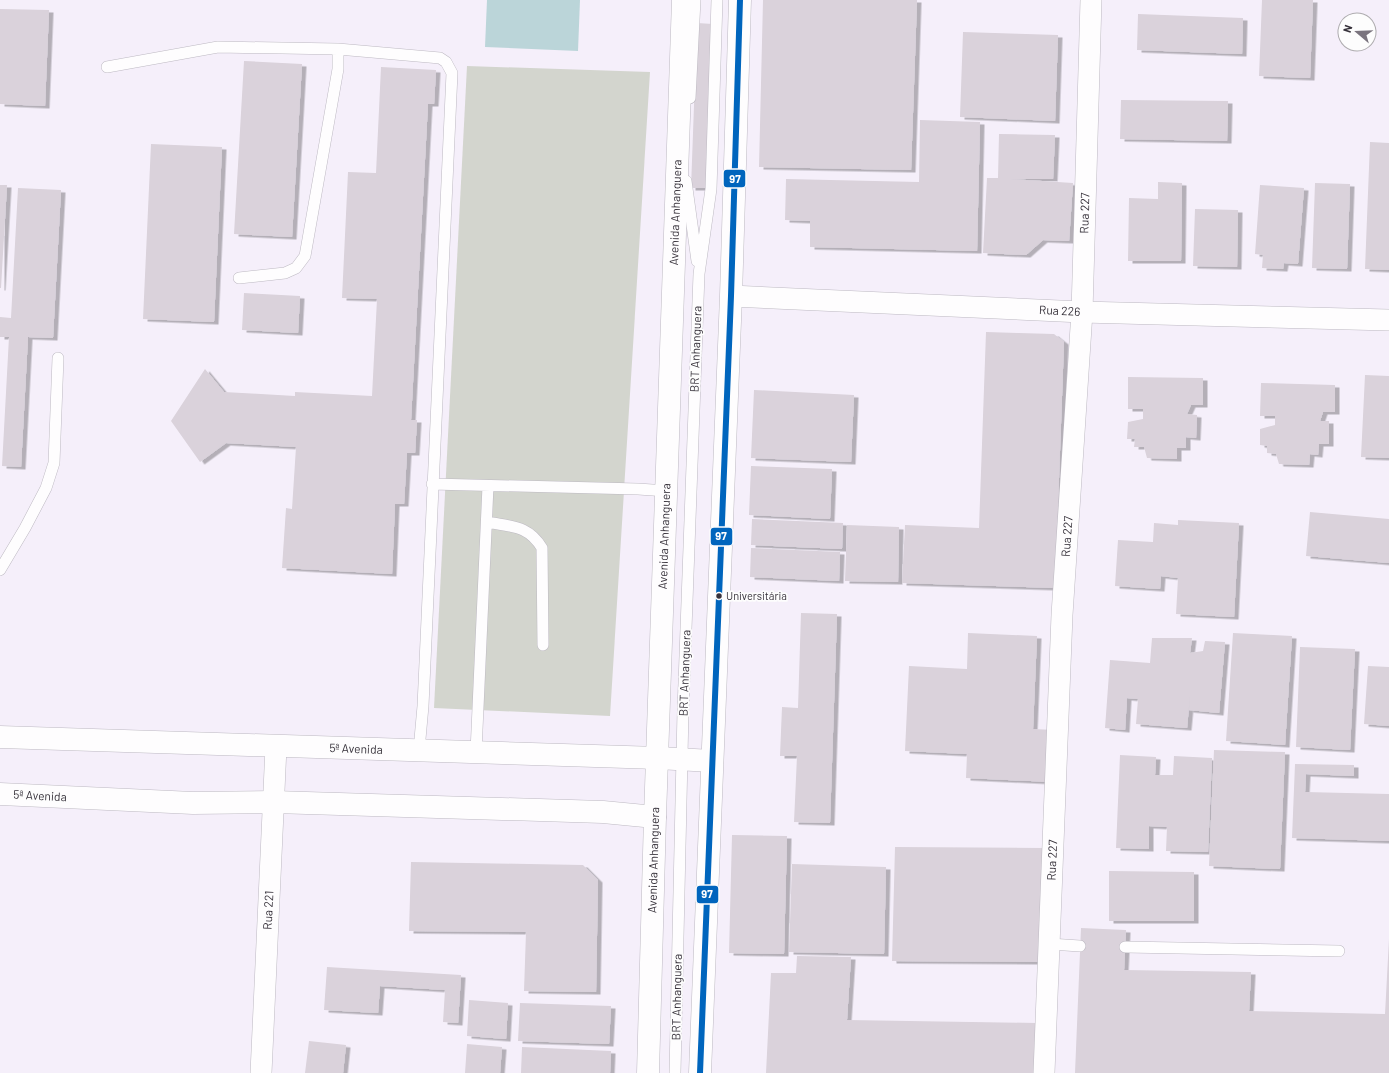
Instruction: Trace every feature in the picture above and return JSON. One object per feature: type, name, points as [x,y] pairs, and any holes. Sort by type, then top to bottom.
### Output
[{"type":"main road","name":"Avenida Anhanguera","points":[[648,1073],[654,817],[658,758],[683,0]]},
{"type":"main road","points":[[700,1073],[731,296],[740,0]]},
{"type":"main road","name":"5ª Avenida","points":[[0,737],[712,761]]},
{"type":"main road","name":"5ª Avenida","points":[[0,794],[193,803],[274,802],[603,812],[654,817]]},
{"type":"street","name":"Rua 227","points":[[1044,1073],[1062,614],[1082,312],[1091,0]]},
{"type":"street","name":"Rua 226","points":[[731,296],[1082,312],[1389,320]]},
{"type":"street","name":"Rua 221","points":[[261,1073],[276,747]]},
{"type":"lane","name":"BRT Anhanguera","points":[[695,0],[686,188],[699,274]]},
{"type":"lane","name":"BRT Anhanguera","points":[[675,1073],[682,760],[699,274],[711,189],[717,0]]},
{"type":"lane","points":[[107,67],[218,47],[338,49],[440,58],[446,62],[452,73],[423,706],[419,750]]},
{"type":"lane","points":[[240,278],[285,274],[296,268],[305,256],[338,69],[338,49]]},
{"type":"lane","points":[[0,570],[25,528],[46,488],[54,463],[58,358]]},
{"type":"lane","points":[[432,484],[667,491]]},
{"type":"lane","points":[[476,752],[488,486]]},
{"type":"lane","points":[[487,522],[523,529],[535,536],[542,548],[543,646]]},
{"type":"lane","points":[[1050,944],[1080,946]]},
{"type":"lane","points":[[1125,947],[1339,951]]},
{"type":"shaded area","points":[[487,0],[580,0],[578,51],[485,47]]},
{"type":"shaded area","points":[[467,66],[650,72],[610,716],[434,708]]},
{"type":"building","points":[[763,0],[917,0],[911,170],[759,167]]},
{"type":"building","points":[[1262,0],[1313,0],[1310,78],[1259,76]]},
{"type":"building","points":[[0,9],[49,10],[45,106],[0,104]]},
{"type":"building","points":[[1138,14],[1243,18],[1242,54],[1137,50]]},
{"type":"building","points":[[697,23],[713,24],[707,188],[691,188]]},
{"type":"building","points":[[963,32],[1058,35],[1055,121],[960,117]]},
{"type":"building","points":[[244,61],[302,64],[292,237],[234,234]]},
{"type":"building","points":[[381,67],[436,70],[434,104],[428,104],[411,420],[417,420],[415,453],[407,453],[404,504],[395,504],[392,574],[282,568],[286,508],[292,509],[296,447],[226,443],[200,462],[171,421],[205,369],[224,392],[295,396],[295,392],[372,396],[377,299],[342,298],[348,172],[376,173]]},
{"type":"building","points":[[1121,100],[1228,101],[1227,141],[1120,139]]},
{"type":"building","points":[[920,120],[980,122],[977,251],[810,247],[810,221],[785,220],[786,179],[919,182]]},
{"type":"building","points":[[999,134],[1055,135],[1053,179],[1010,179],[1073,183],[1069,241],[1043,240],[1026,255],[983,253],[987,178],[998,178]]},
{"type":"building","points":[[1370,142],[1389,143],[1389,270],[1365,269]]},
{"type":"building","points":[[151,144],[222,147],[214,322],[143,319]]},
{"type":"building","points":[[1158,182],[1182,183],[1181,261],[1128,261],[1129,198],[1158,199]]},
{"type":"building","points":[[1315,183],[1350,184],[1347,269],[1312,268]]},
{"type":"building","points":[[0,185],[7,185],[1,288],[0,288]]},
{"type":"building","points":[[1260,185],[1304,188],[1298,264],[1284,263],[1283,269],[1262,268],[1263,255],[1255,254]]},
{"type":"building","points":[[18,188],[61,190],[53,338],[28,337],[21,467],[2,466],[9,337],[0,337],[0,317],[11,318]]},
{"type":"building","points":[[1195,209],[1238,210],[1237,267],[1193,266]]},
{"type":"building","points":[[244,293],[300,296],[298,333],[242,330]]},
{"type":"building","points":[[986,332],[1054,334],[1064,342],[1055,588],[902,583],[905,525],[979,528]]},
{"type":"building","points":[[1365,375],[1389,376],[1389,458],[1361,457]]},
{"type":"building","points":[[1128,377],[1203,378],[1203,405],[1191,405],[1187,414],[1197,415],[1196,438],[1186,437],[1186,448],[1177,448],[1177,459],[1147,458],[1144,447],[1134,447],[1135,439],[1127,439],[1128,422],[1143,419],[1143,409],[1128,409]]},
{"type":"building","points":[[1261,383],[1335,385],[1335,412],[1323,412],[1320,421],[1329,421],[1329,444],[1319,444],[1318,455],[1310,454],[1309,465],[1279,464],[1276,454],[1267,453],[1267,446],[1260,445],[1260,429],[1275,425],[1275,416],[1260,416]]},
{"type":"building","points":[[754,390],[854,395],[851,462],[751,458]]},
{"type":"building","points":[[751,466],[832,469],[830,519],[749,515]]},
{"type":"building","points":[[1310,512],[1389,519],[1389,563],[1306,556]]},
{"type":"building","points":[[752,519],[843,523],[842,549],[751,545]]},
{"type":"building","points":[[1178,520],[1239,523],[1234,617],[1176,614],[1178,578],[1161,576],[1160,589],[1115,586],[1118,540],[1153,542],[1154,523],[1178,525]]},
{"type":"building","points":[[847,525],[899,527],[898,582],[845,581]]},
{"type":"building","points":[[751,548],[840,552],[839,581],[750,577]]},
{"type":"building","points":[[801,613],[837,614],[830,823],[794,822],[797,756],[780,756],[782,707],[798,708]]},
{"type":"building","points":[[968,633],[1037,636],[1033,729],[1054,730],[1051,782],[966,778],[967,754],[905,751],[909,666],[967,669]]},
{"type":"building","points":[[1233,633],[1292,636],[1285,745],[1226,741]]},
{"type":"building","points":[[1152,638],[1192,638],[1190,653],[1203,651],[1205,641],[1225,642],[1219,713],[1189,710],[1190,696],[1187,728],[1136,724],[1138,699],[1127,698],[1125,730],[1105,728],[1110,660],[1150,663]]},
{"type":"building","points":[[1300,647],[1355,649],[1350,750],[1296,747]]},
{"type":"building","points":[[1368,666],[1389,667],[1389,726],[1364,724]]},
{"type":"building","points":[[1214,750],[1285,752],[1280,869],[1209,866]]},
{"type":"building","points":[[1120,755],[1156,757],[1155,775],[1173,775],[1174,756],[1212,758],[1208,852],[1166,851],[1167,827],[1149,826],[1149,849],[1116,848]]},
{"type":"building","points":[[1295,764],[1354,765],[1354,776],[1306,774],[1305,792],[1389,794],[1389,841],[1292,838]]},
{"type":"building","points":[[732,835],[787,836],[784,954],[729,953]]},
{"type":"building","points":[[895,847],[1046,848],[1041,962],[892,961]]},
{"type":"building","points":[[411,862],[583,865],[598,880],[596,992],[524,991],[526,932],[409,931]]},
{"type":"building","points":[[792,864],[886,867],[884,954],[789,952]]},
{"type":"building","points":[[1109,871],[1194,872],[1194,921],[1109,921]]},
{"type":"building","points":[[1081,928],[1126,930],[1124,970],[1251,972],[1249,1011],[1385,1014],[1389,939],[1389,1073],[1075,1073]]},
{"type":"building","points":[[797,956],[851,957],[847,1020],[1038,1023],[1036,1073],[766,1073],[771,973],[796,973]]},
{"type":"building","points":[[327,967],[461,975],[458,1023],[443,1022],[445,990],[380,986],[378,1013],[324,1010]]},
{"type":"building","points":[[469,1000],[508,1003],[506,1039],[467,1036]]},
{"type":"building","points":[[520,1003],[611,1006],[609,1044],[518,1041]]},
{"type":"building","points":[[309,1041],[346,1045],[343,1073],[305,1073]]},
{"type":"building","points":[[467,1044],[502,1047],[500,1073],[465,1073]]},
{"type":"building","points":[[522,1047],[611,1051],[610,1073],[521,1073]]},
{"type":"transit line","name":"97","points":[[700,1073],[731,296],[740,0]]},
{"type":"place","name":"Universitária","points":[[719,596]]}]
